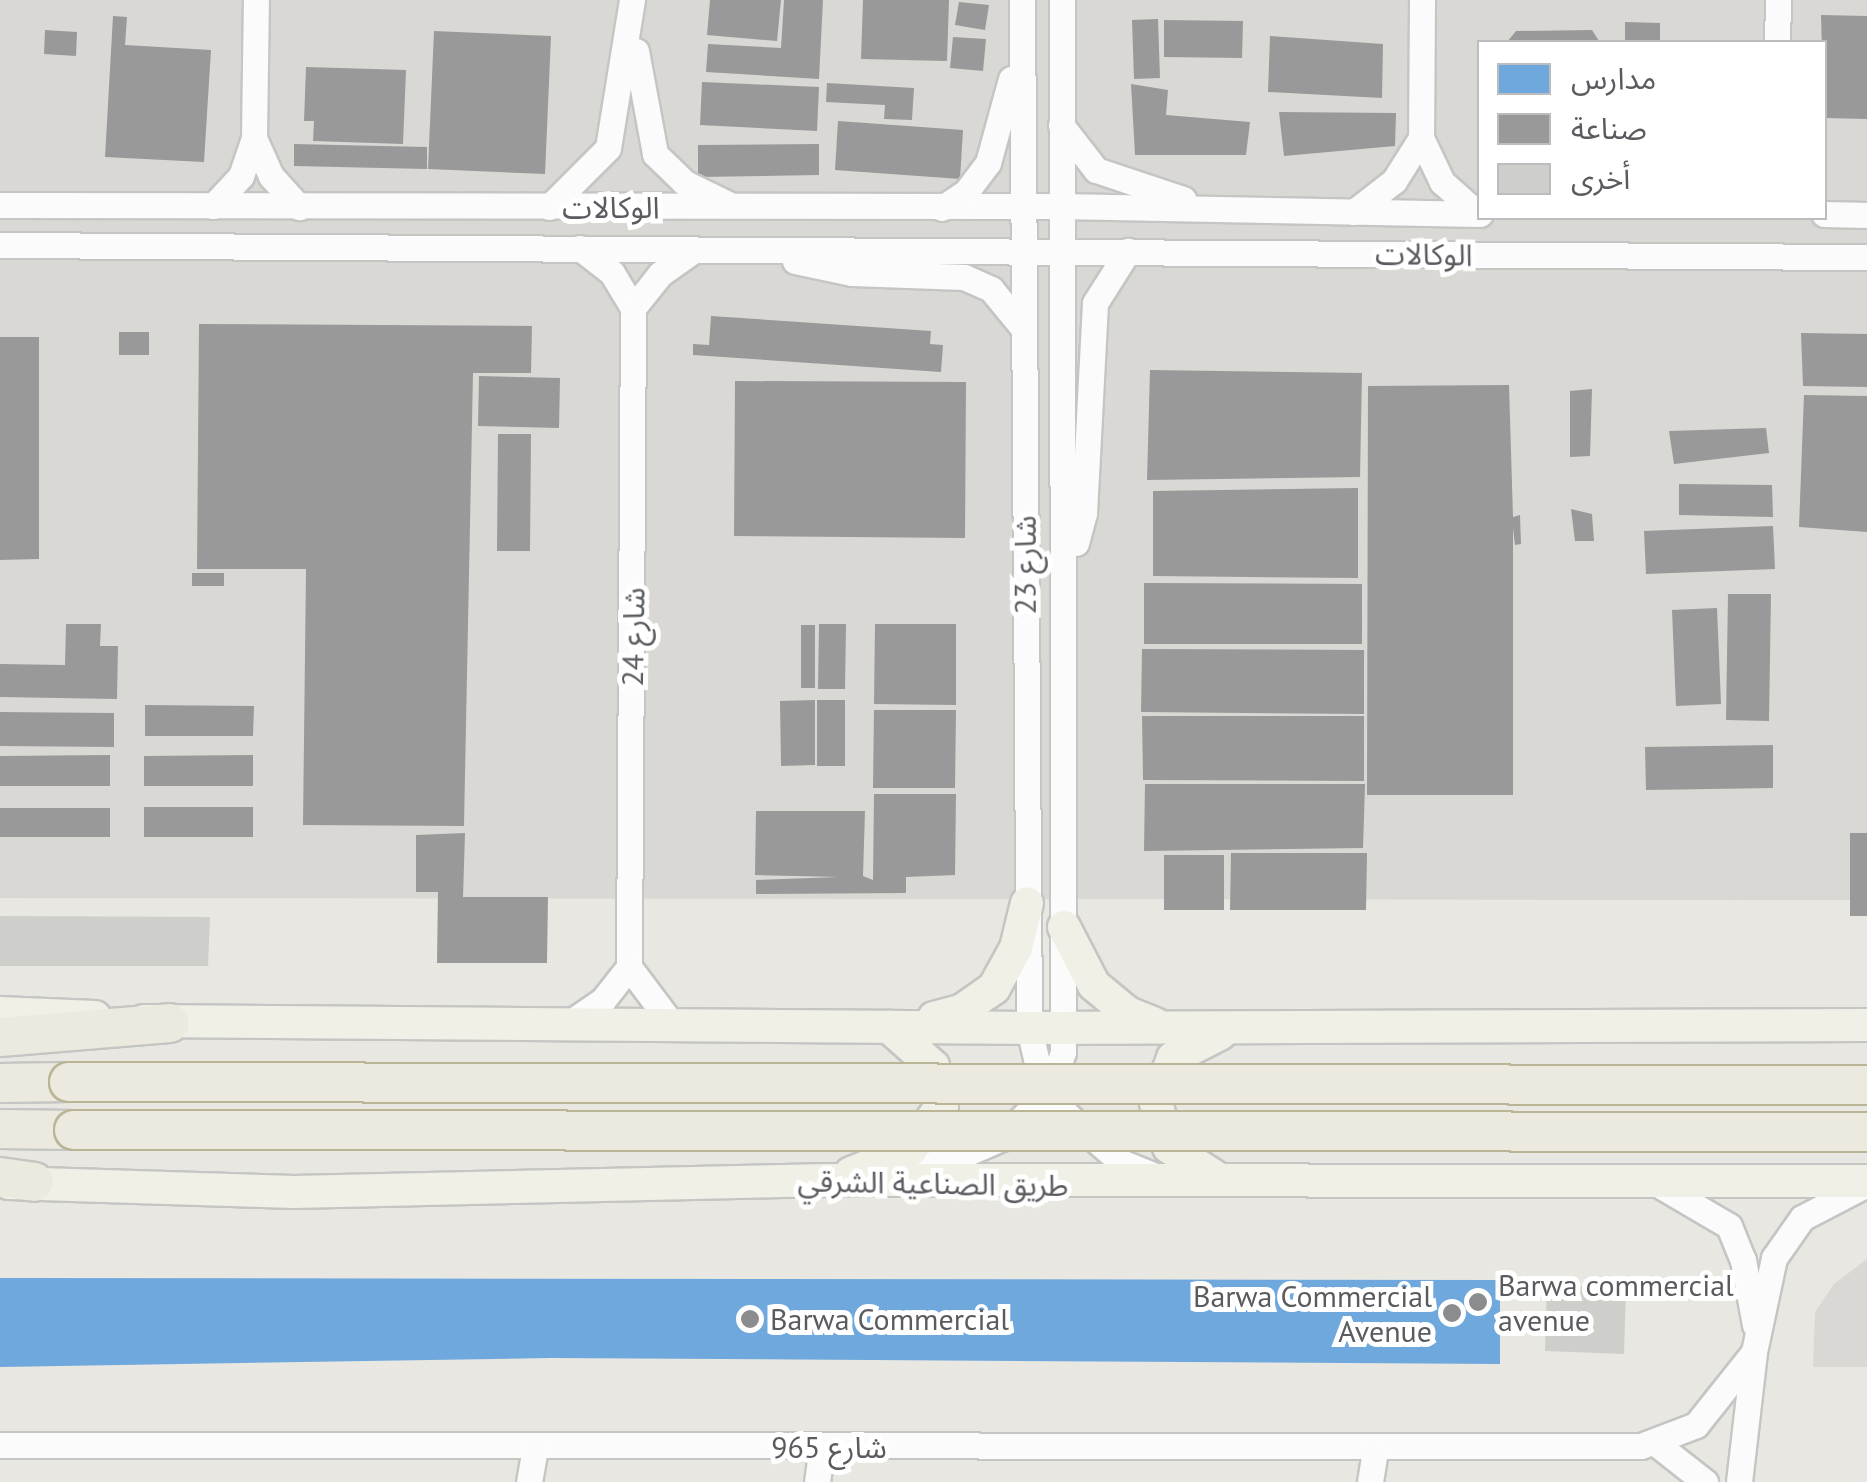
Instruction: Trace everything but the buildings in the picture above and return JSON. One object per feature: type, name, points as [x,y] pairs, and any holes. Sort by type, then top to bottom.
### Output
[{"type":"highway","points":[[0,1037],[168,1023]]},
{"type":"highway","points":[[0,1082],[1867,1085]]},
{"type":"highway","name":"طريق الصناعية الشرقي","points":[[0,1129],[1867,1132]]},
{"type":"main road","points":[[889,1026],[980,1000],[1007,969],[1028,904]]},
{"type":"main road","points":[[1064,927],[1081,968],[1102,993],[1128,1013],[1169,1028]]},
{"type":"main road","points":[[0,1013],[168,1023],[1028,1028],[1867,1025]]},
{"type":"main road","points":[[828,1180],[910,1149],[938,1119],[940,1078],[889,1026]]},
{"type":"main road","points":[[1222,1181],[1169,1147],[1157,1118],[1158,1086],[1186,1048],[1249,1028]]},
{"type":"main road","name":"طريق الصناعية الشرقي","points":[[11,1181],[294,1192],[828,1180],[1867,1183]]},
{"type":"street","points":[[213,206],[240,176],[254,138],[256,0]]},
{"type":"street","points":[[632,0],[632,31],[656,154],[685,183],[737,208]]},
{"type":"street","name":"شارع 23","points":[[1022,0],[1020,207],[1028,1028],[1032,1056],[1050,1090],[1104,1150],[1172,1182]]},
{"type":"street","name":"شارع 23","points":[[828,1180],[978,1150],[1020,1124],[1050,1090],[1064,1052],[1068,577],[1059,206],[1062,0]]},
{"type":"street","points":[[1422,0],[1421,138],[1442,182],[1477,212]]},
{"type":"street","points":[[1778,0],[1778,40]]},
{"type":"street","points":[[548,207],[608,148],[632,31]]},
{"type":"street","name":"شارع 23","points":[[942,208],[966,192],[988,164],[1022,35]]},
{"type":"street","name":"الوكالات","points":[[1060,122],[1096,170],[1222,210]]},
{"type":"street","points":[[254,138],[270,176],[299,207]]},
{"type":"street","points":[[1354,212],[1394,181],[1421,138]]},
{"type":"street","name":"الوكالات","points":[[0,205],[1059,206],[1477,214]]},
{"type":"street","points":[[1827,214],[1867,214]]},
{"type":"street","name":"الوكالات","points":[[0,246],[1867,257]]},
{"type":"street","points":[[580,248],[612,273],[633,308],[660,274],[695,250]]},
{"type":"street","name":"الوكالات","points":[[741,250],[852,273],[964,277],[991,289],[1023,328]]},
{"type":"street","name":"شارع 23","points":[[1068,577],[1084,512],[1095,303],[1128,250]]},
{"type":"street","name":"شارع 24","points":[[630,967],[633,308]]},
{"type":"street","points":[[568,1024],[603,1000],[630,967],[671,1023]]},
{"type":"street","points":[[1652,1180],[1729,1226],[1744,1260],[1756,1343],[1696,1425],[1658,1445],[1704,1482]]},
{"type":"street","points":[[1739,1482],[1768,1276],[1786,1235],[1802,1218],[1867,1183]]},
{"type":"street","name":"شارع 965","points":[[0,1445],[1374,1449],[1658,1445]]},
{"type":"street","points":[[816,1482],[822,1447]]},
{"type":"street","points":[[529,1482],[535,1448]]},
{"type":"street","points":[[1370,1482],[1374,1449]]},
{"type":"shaded area","points":[[0,0],[1867,0],[1867,900],[0,898]]},
{"type":"shaded area","points":[[1867,1259],[1867,1367],[1813,1367],[1815,1312],[1834,1284]]},
{"type":"place","name":"Barwa commercial avenue","points":[[1478,1302]]},
{"type":"place","name":"Barwa Commercial Avenue","points":[[1452,1313]]},
{"type":"place","name":"Barwa Commercial","points":[[750,1319]]}]
